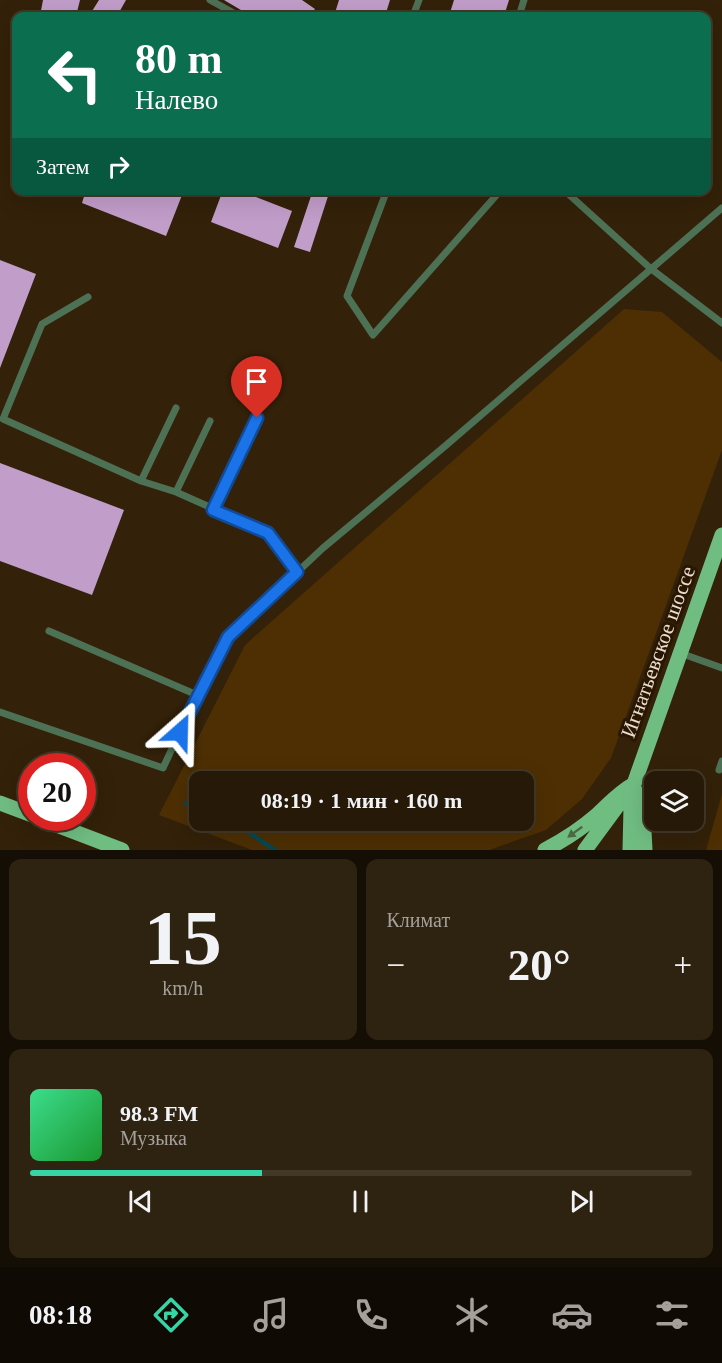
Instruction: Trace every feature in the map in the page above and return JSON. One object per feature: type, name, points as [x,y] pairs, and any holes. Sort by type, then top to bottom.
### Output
[{"type":"main road","name":"Игнатьевское шоссе","points":[[634,784],[722,535]]},
{"type":"main road","points":[[545,850],[572,835],[597,815],[616,795],[634,784]]},
{"type":"main road","points":[[585,850],[634,784]]},
{"type":"main road","points":[[630,850],[634,784]]},
{"type":"main road","points":[[634,784],[643,812],[645,850]]},
{"type":"main road","points":[[0,803],[18,810]]},
{"type":"main road","points":[[72,831],[122,850]]},
{"type":"lane","points":[[210,0],[231,12]]},
{"type":"lane","points":[[385,195],[347,296],[373,336],[497,195]]},
{"type":"lane","points":[[570,195],[650,268],[722,323]]},
{"type":"lane","points":[[0,712],[163,768],[197,695],[228,637],[323,548],[722,208]]},
{"type":"lane","points":[[88,297],[42,324],[3,419],[141,481],[176,492],[268,533],[297,572]]},
{"type":"lane","points":[[141,481],[176,408]]},
{"type":"lane","points":[[213,510],[257,418]]},
{"type":"lane","points":[[176,492],[210,421]]},
{"type":"lane","points":[[49,631],[197,695]]},
{"type":"lane","points":[[680,653],[722,668]]},
{"type":"lane","points":[[719,770],[722,760]]},
{"type":"shaded area","points":[[624,309],[662,312],[722,362],[722,450],[611,758],[582,799],[546,830],[489,850],[252,850],[202,831],[534,831],[534,771],[189,771],[189,826],[159,815],[245,645]]},
{"type":"shaded area","points":[[722,794],[722,850],[706,850]]},
{"type":"building","points":[[43,0],[80,0],[77,12],[41,12]]},
{"type":"building","points":[[99,0],[126,0],[119,12],[92,12]]},
{"type":"building","points":[[224,0],[302,0],[315,9],[312,12],[244,12]]},
{"type":"building","points":[[339,0],[390,0],[386,12],[335,12]]},
{"type":"building","points":[[454,0],[509,0],[505,12],[450,12]]},
{"type":"building","points":[[84,195],[182,195],[166,236],[82,203]]},
{"type":"building","points":[[221,195],[251,195],[292,211],[278,248],[211,222]]},
{"type":"building","points":[[311,195],[328,195],[310,252],[294,247]]},
{"type":"building","points":[[0,260],[36,274],[0,368]]},
{"type":"building","points":[[0,463],[124,510],[92,595],[0,561]]},
{"type":"waterway","points":[[245,831],[275,850]]},
{"type":"route","points":[[180,732],[228,637],[297,572],[268,533],[213,510],[257,418]]}]
